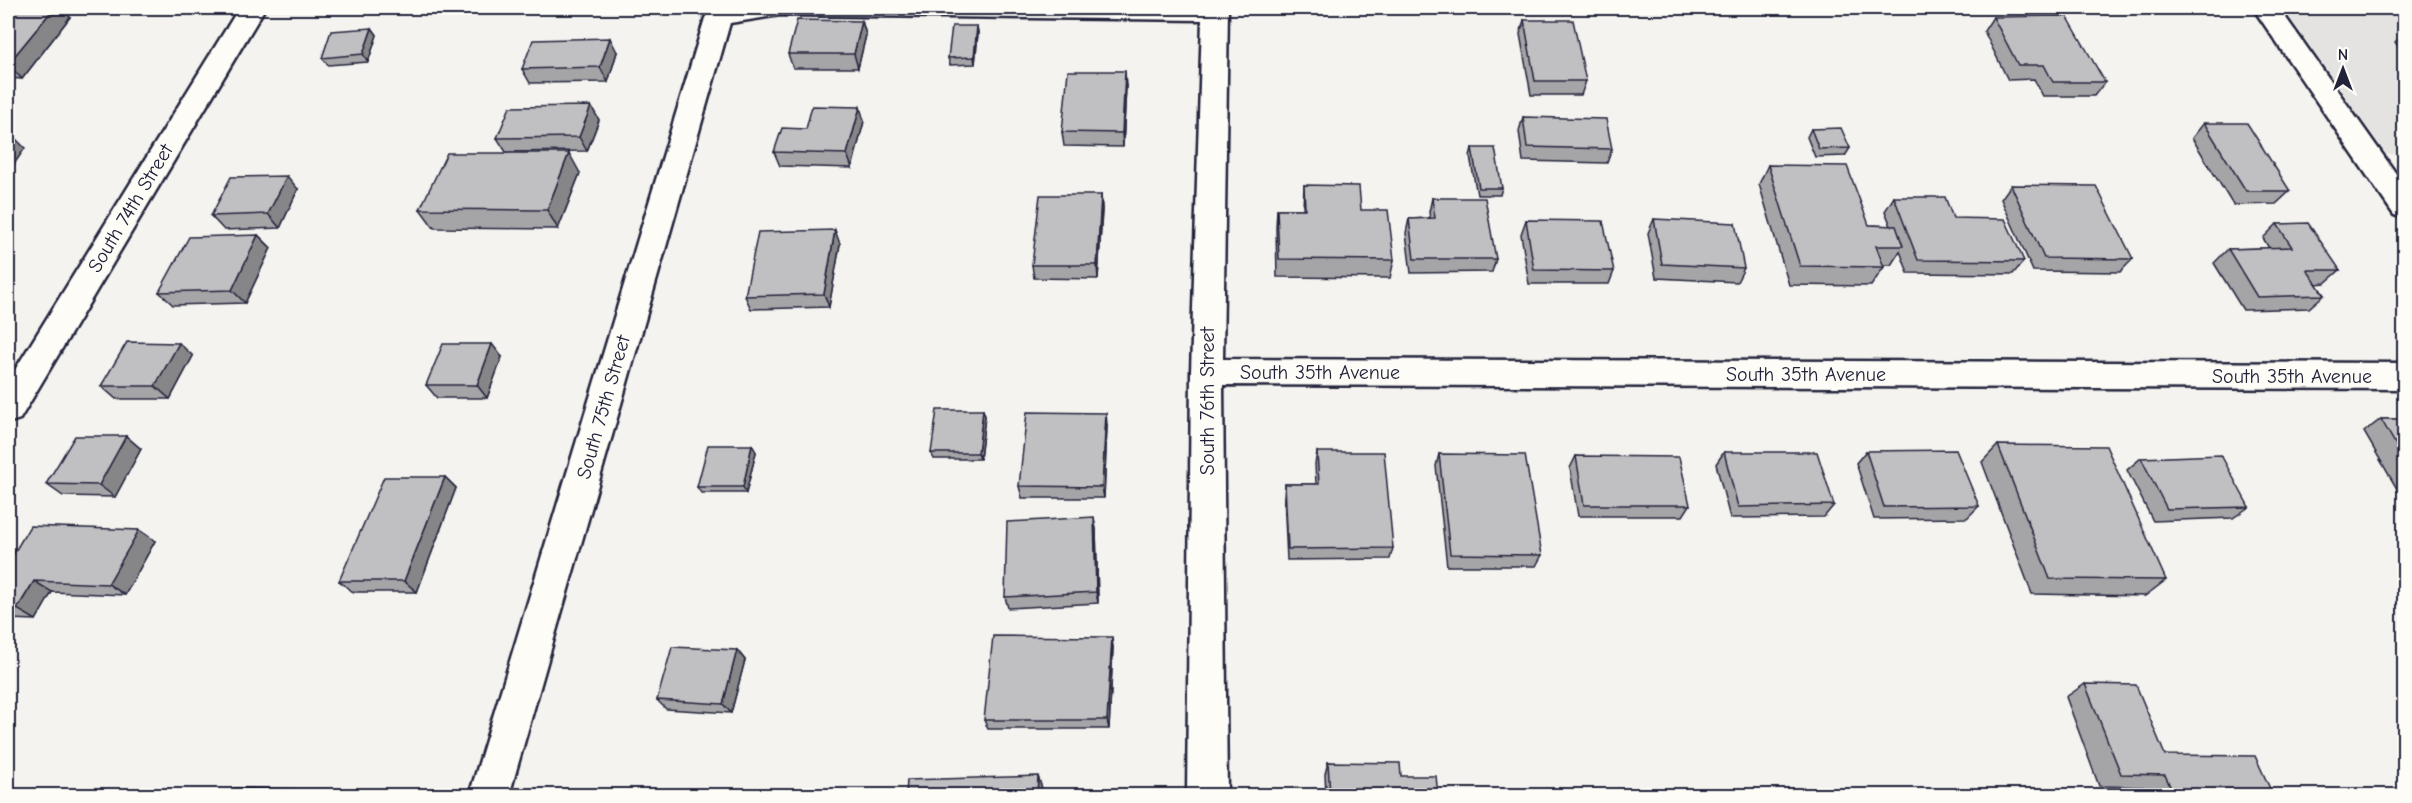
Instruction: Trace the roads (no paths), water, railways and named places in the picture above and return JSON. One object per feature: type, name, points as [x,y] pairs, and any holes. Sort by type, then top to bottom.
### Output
[{"type":"street","name":"South 74th Street","points":[[8,409],[252,8]]},
{"type":"street","name":"South 75th Street","points":[[489,795],[718,18],[735,12],[775,8]]},
{"type":"street","points":[[784,8],[1215,9]]},
{"type":"street","points":[[2266,8],[2391,169],[2404,207]]},
{"type":"street","name":"South 76th Street","points":[[1207,795],[1207,372],[1215,9]]},
{"type":"street","name":"South 35th Avenue","points":[[1207,372],[2404,376]]}]
